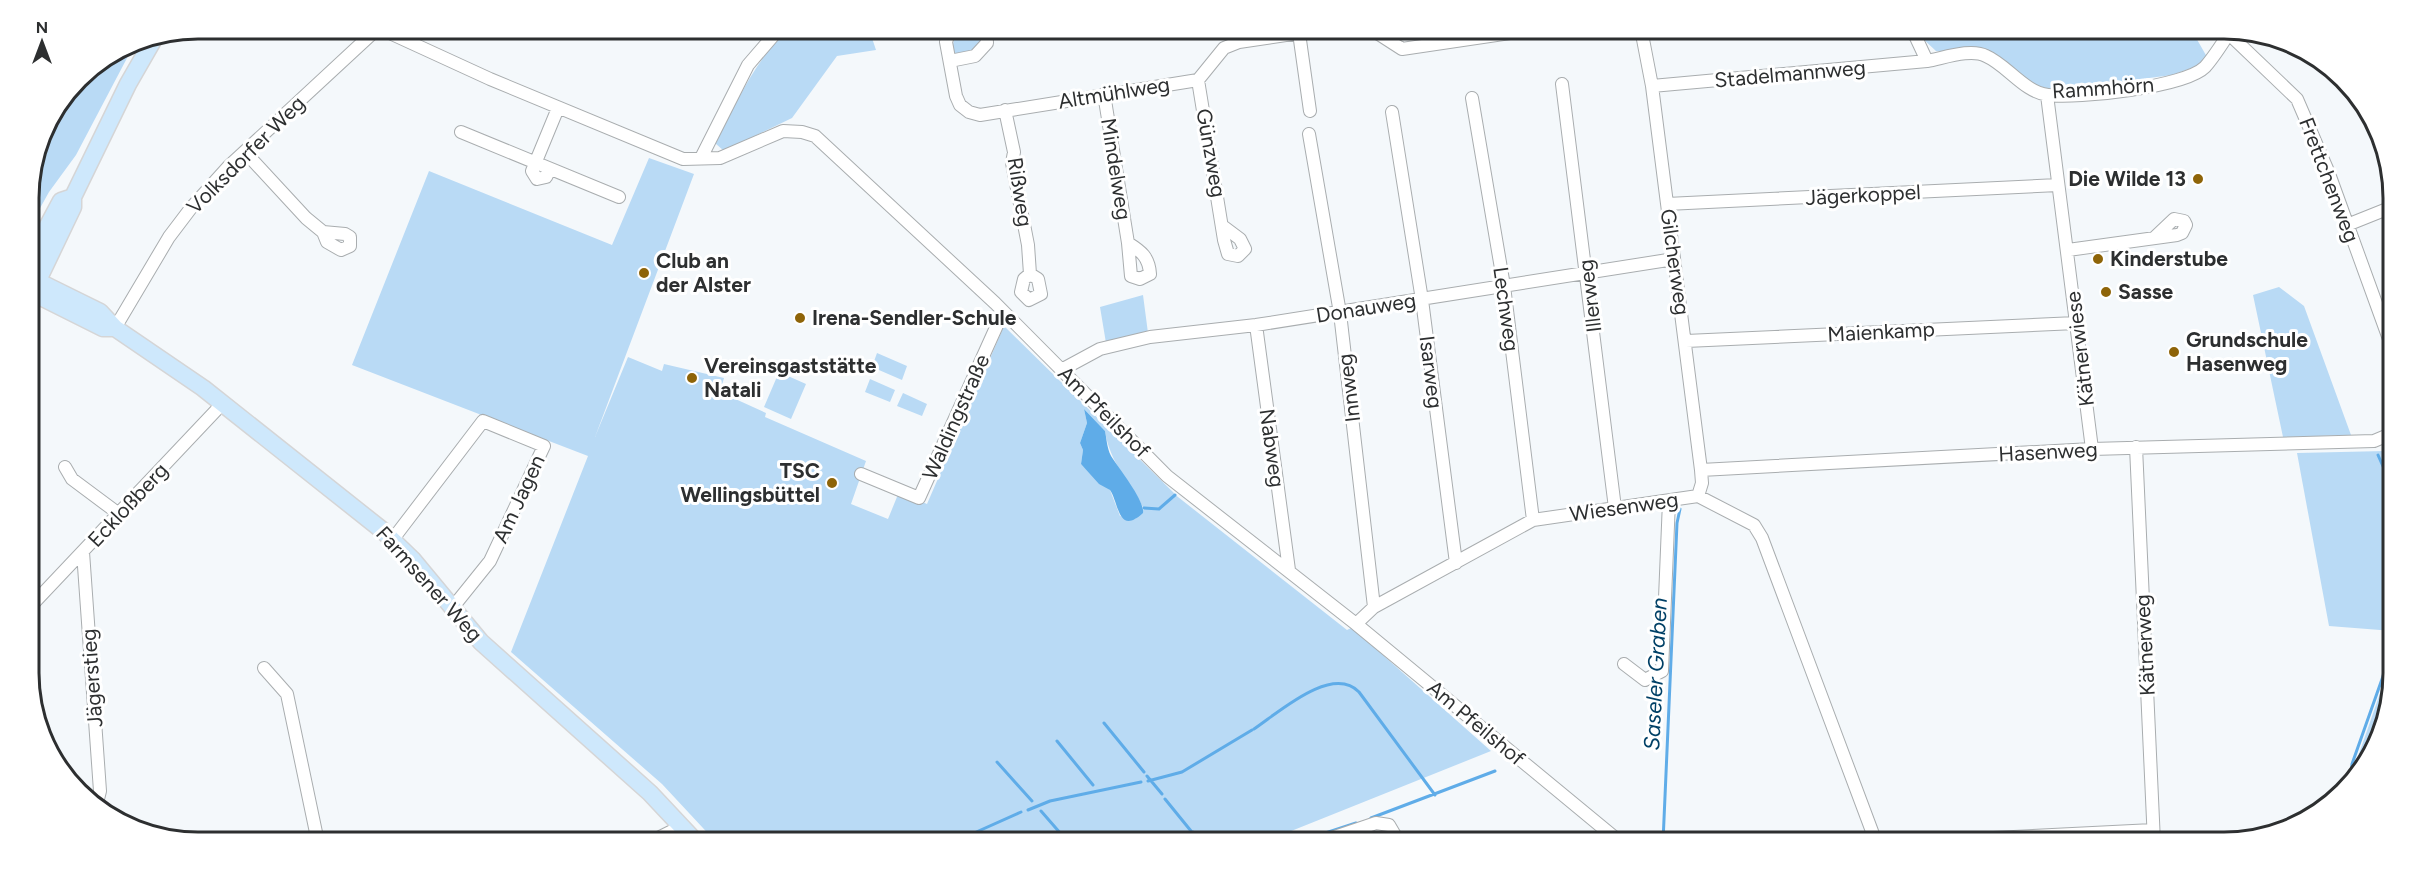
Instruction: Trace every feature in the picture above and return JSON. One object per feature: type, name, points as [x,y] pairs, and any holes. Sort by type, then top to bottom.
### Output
[{"type":"main road","points":[[39,274],[73,207],[73,197],[128,84],[150,46]]},
{"type":"main road","points":[[39,242],[61,201],[73,197]]},
{"type":"main road","name":"Farmsener Weg","points":[[39,292],[103,328],[115,328],[170,363],[393,539],[491,652],[650,793],[687,832]]},
{"type":"street","name":"Volksdorfer Weg","points":[[115,328],[176,227],[210,186],[365,39]]},
{"type":"street","name":"Am Pfeilshof","points":[[405,39],[558,108],[683,159],[720,158],[783,131],[802,132],[815,136],[1063,369],[1167,476],[1356,624],[1608,832]]},
{"type":"street","points":[[701,158],[748,65],[770,39]]},
{"type":"street","name":"Altmühlweg","points":[[947,39],[956,96],[960,105],[980,115],[1198,80],[1224,48],[1239,42],[1259,39]]},
{"type":"street","points":[[950,61],[975,56],[987,43],[987,39]]},
{"type":"street","points":[[1300,39],[1310,111]]},
{"type":"street","points":[[1387,39],[1402,49],[1467,39]]},
{"type":"street","name":"Gilcherweg","points":[[1643,39],[1652,86],[1686,341],[1701,470],[1702,483],[1698,496]]},
{"type":"street","points":[[1917,39],[1927,61]]},
{"type":"street","name":"Rammhörn","points":[[1927,61],[1971,54],[1985,55],[2031,88],[2047,95],[2129,90],[2175,82],[2204,68],[2225,39]]},
{"type":"street","name":"Frettchenweg","points":[[2238,40],[2297,99],[2320,150],[2383,325]]},
{"type":"street","name":"Stadelmannweg","points":[[1652,86],[1927,61]]},
{"type":"street","name":"Günzweg","points":[[1198,80],[1224,227]]},
{"type":"street","name":"Illerweg","points":[[1562,84],[1615,508]]},
{"type":"street","name":"Mindelweg","points":[[1104,94],[1128,243]]},
{"type":"street","name":"Kätnerwiese","points":[[2047,95],[2092,449]]},
{"type":"street","name":"Lechweg","points":[[1472,98],[1504,286],[1533,520]]},
{"type":"street","points":[[535,163],[558,108]]},
{"type":"street","name":"Rißweg","points":[[1005,110],[1014,152],[1012,163],[1028,245],[1030,274]]},
{"type":"street","name":"Isarweg","points":[[1392,111],[1422,300],[1456,563]]},
{"type":"street","points":[[461,132],[619,197]]},
{"type":"street","name":"Innweg","points":[[1309,134],[1340,313],[1374,607]]},
{"type":"street","points":[[245,152],[306,218],[323,232]]},
{"type":"street","name":"Jägerkoppel","points":[[1667,204],[2058,185]]},
{"type":"street","points":[[2347,225],[2383,211]]},
{"type":"street","points":[[2068,250],[2155,237]]},
{"type":"street","name":"Donauweg","points":[[1063,369],[1100,348],[1150,337],[1256,326],[1674,259]]},
{"type":"street","name":"Waldingstraße","points":[[861,474],[919,498],[1003,312]]},
{"type":"street","name":"Maienkamp","points":[[1686,341],[2076,323]]},
{"type":"street","name":"Nabweg","points":[[1256,326],[1288,570]]},
{"type":"street","name":"Eckloßberg","points":[[39,598],[223,403]]},
{"type":"street","name":"Am Jagen","points":[[393,539],[483,421],[544,446],[490,561],[453,608]]},
{"type":"street","name":"Hasenweg","points":[[1701,470],[2136,447],[2374,441],[2383,437]]},
{"type":"street","name":"Kätnerweg","points":[[2136,447],[2154,832]]},
{"type":"street","points":[[65,467],[72,479],[119,514]]},
{"type":"street","name":"Wiesenweg","points":[[1356,624],[1374,607],[1533,520],[1698,496],[1754,525],[1762,538],[1872,832]]},
{"type":"street","points":[[1624,664],[1645,680],[1662,671],[1669,501]]},
{"type":"street","name":"Jägerstieg","points":[[83,552],[99,797]]},
{"type":"street","points":[[264,668],[287,694],[316,832]]},
{"type":"street","points":[[1349,832],[1376,823],[1389,825],[1393,832]]},
{"type":"street","points":[[670,832],[682,826]]},
{"type":"shaded area","points":[[780,39],[872,39],[876,50],[837,56],[792,118],[724,151],[715,143],[739,97],[768,51]]},
{"type":"shaded area","points":[[954,39],[983,39],[971,53],[952,54]]},
{"type":"shaded area","points":[[1923,39],[2197,39],[2207,57],[2197,66],[2172,75],[2073,88],[2046,88],[2032,84],[1990,54],[1936,51]]},
{"type":"shaded area","points":[[129,55],[76,155],[39,210],[39,187],[44,157],[60,118],[85,85],[109,66]]},
{"type":"shaded area","points":[[649,158],[694,174],[595,437],[628,357],[662,371],[664,364],[724,378],[720,392],[766,413],[765,417],[866,461],[851,504],[888,519],[899,492],[927,504],[1004,326],[1178,497],[1347,630],[1351,628],[1358,633],[1491,751],[1289,832],[707,832],[662,784],[511,652],[588,456],[352,365],[429,171],[612,245]],"holes":[[[1084,409],[1105,431],[1111,453],[1144,509],[1135,519],[1120,516],[1110,490],[1081,464],[1083,450],[1080,443],[1087,423]]]},
{"type":"shaded area","points":[[2279,287],[2304,306],[2351,435],[2283,437],[2253,295]]},
{"type":"shaded area","points":[[1143,295],[1148,333],[1106,343],[1100,307]]},
{"type":"shaded area","points":[[877,353],[907,366],[902,380],[872,367]]},
{"type":"shaded area","points":[[779,372],[806,384],[791,419],[764,407]]},
{"type":"shaded area","points":[[870,379],[895,390],[890,402],[865,392]]},
{"type":"shaded area","points":[[903,393],[927,404],[922,416],[897,406]]},
{"type":"shaded area","points":[[2383,451],[2383,630],[2329,626],[2297,453]]},
{"type":"shaded area","points":[[2382,687],[2375,724],[2356,762]]},
{"type":"water","points":[[1084,409],[1105,431],[1111,456],[1140,501],[1143,513],[1135,519],[1129,521],[1120,515],[1110,490],[1099,484],[1081,464],[1083,450],[1080,443],[1087,423]]},
{"type":"waterway","points":[[2378,455],[2383,466]]},
{"type":"waterway","points":[[1144,508],[1159,509],[1175,495]]},
{"type":"waterway","name":"Saseler Graben","points":[[1663,832],[1677,523],[1680,509]]},
{"type":"waterway","points":[[2352,768],[2383,677]]},
{"type":"waterway","points":[[1254,729],[1305,694],[1320,687],[1335,684],[1348,685],[1359,692],[1435,795]]},
{"type":"waterway","points":[[1104,723],[1144,772]]},
{"type":"waterway","points":[[1148,781],[1182,772],[1252,730]]},
{"type":"waterway","points":[[1057,741],[1093,785]]},
{"type":"waterway","points":[[997,762],[1032,801]]},
{"type":"waterway","points":[[1371,818],[1495,771]]},
{"type":"waterway","points":[[1147,776],[1162,794]]},
{"type":"waterway","points":[[1028,810],[1050,801],[1141,782]]},
{"type":"waterway","points":[[1165,799],[1191,831]]},
{"type":"waterway","points":[[1041,811],[1059,832]]},
{"type":"waterway","points":[[976,832],[1021,812]]},
{"type":"waterway","points":[[1329,832],[1356,823]]},
{"type":"place","name":"Die Wilde 13","points":[[2198,179]]},
{"type":"place","name":"Kinderstube","points":[[2098,259]]},
{"type":"place","name":"Club an der Alster","points":[[644,273]]},
{"type":"place","name":"Sasse","points":[[2106,292]]},
{"type":"place","name":"Irena-Sendler-Schule","points":[[800,318]]},
{"type":"place","name":"Grundschule Hasenweg","points":[[2174,352]]},
{"type":"place","name":"Vereinsgaststätte Natali","points":[[692,378]]},
{"type":"place","name":"TSC Wellingsbüttel","points":[[832,483]]}]
